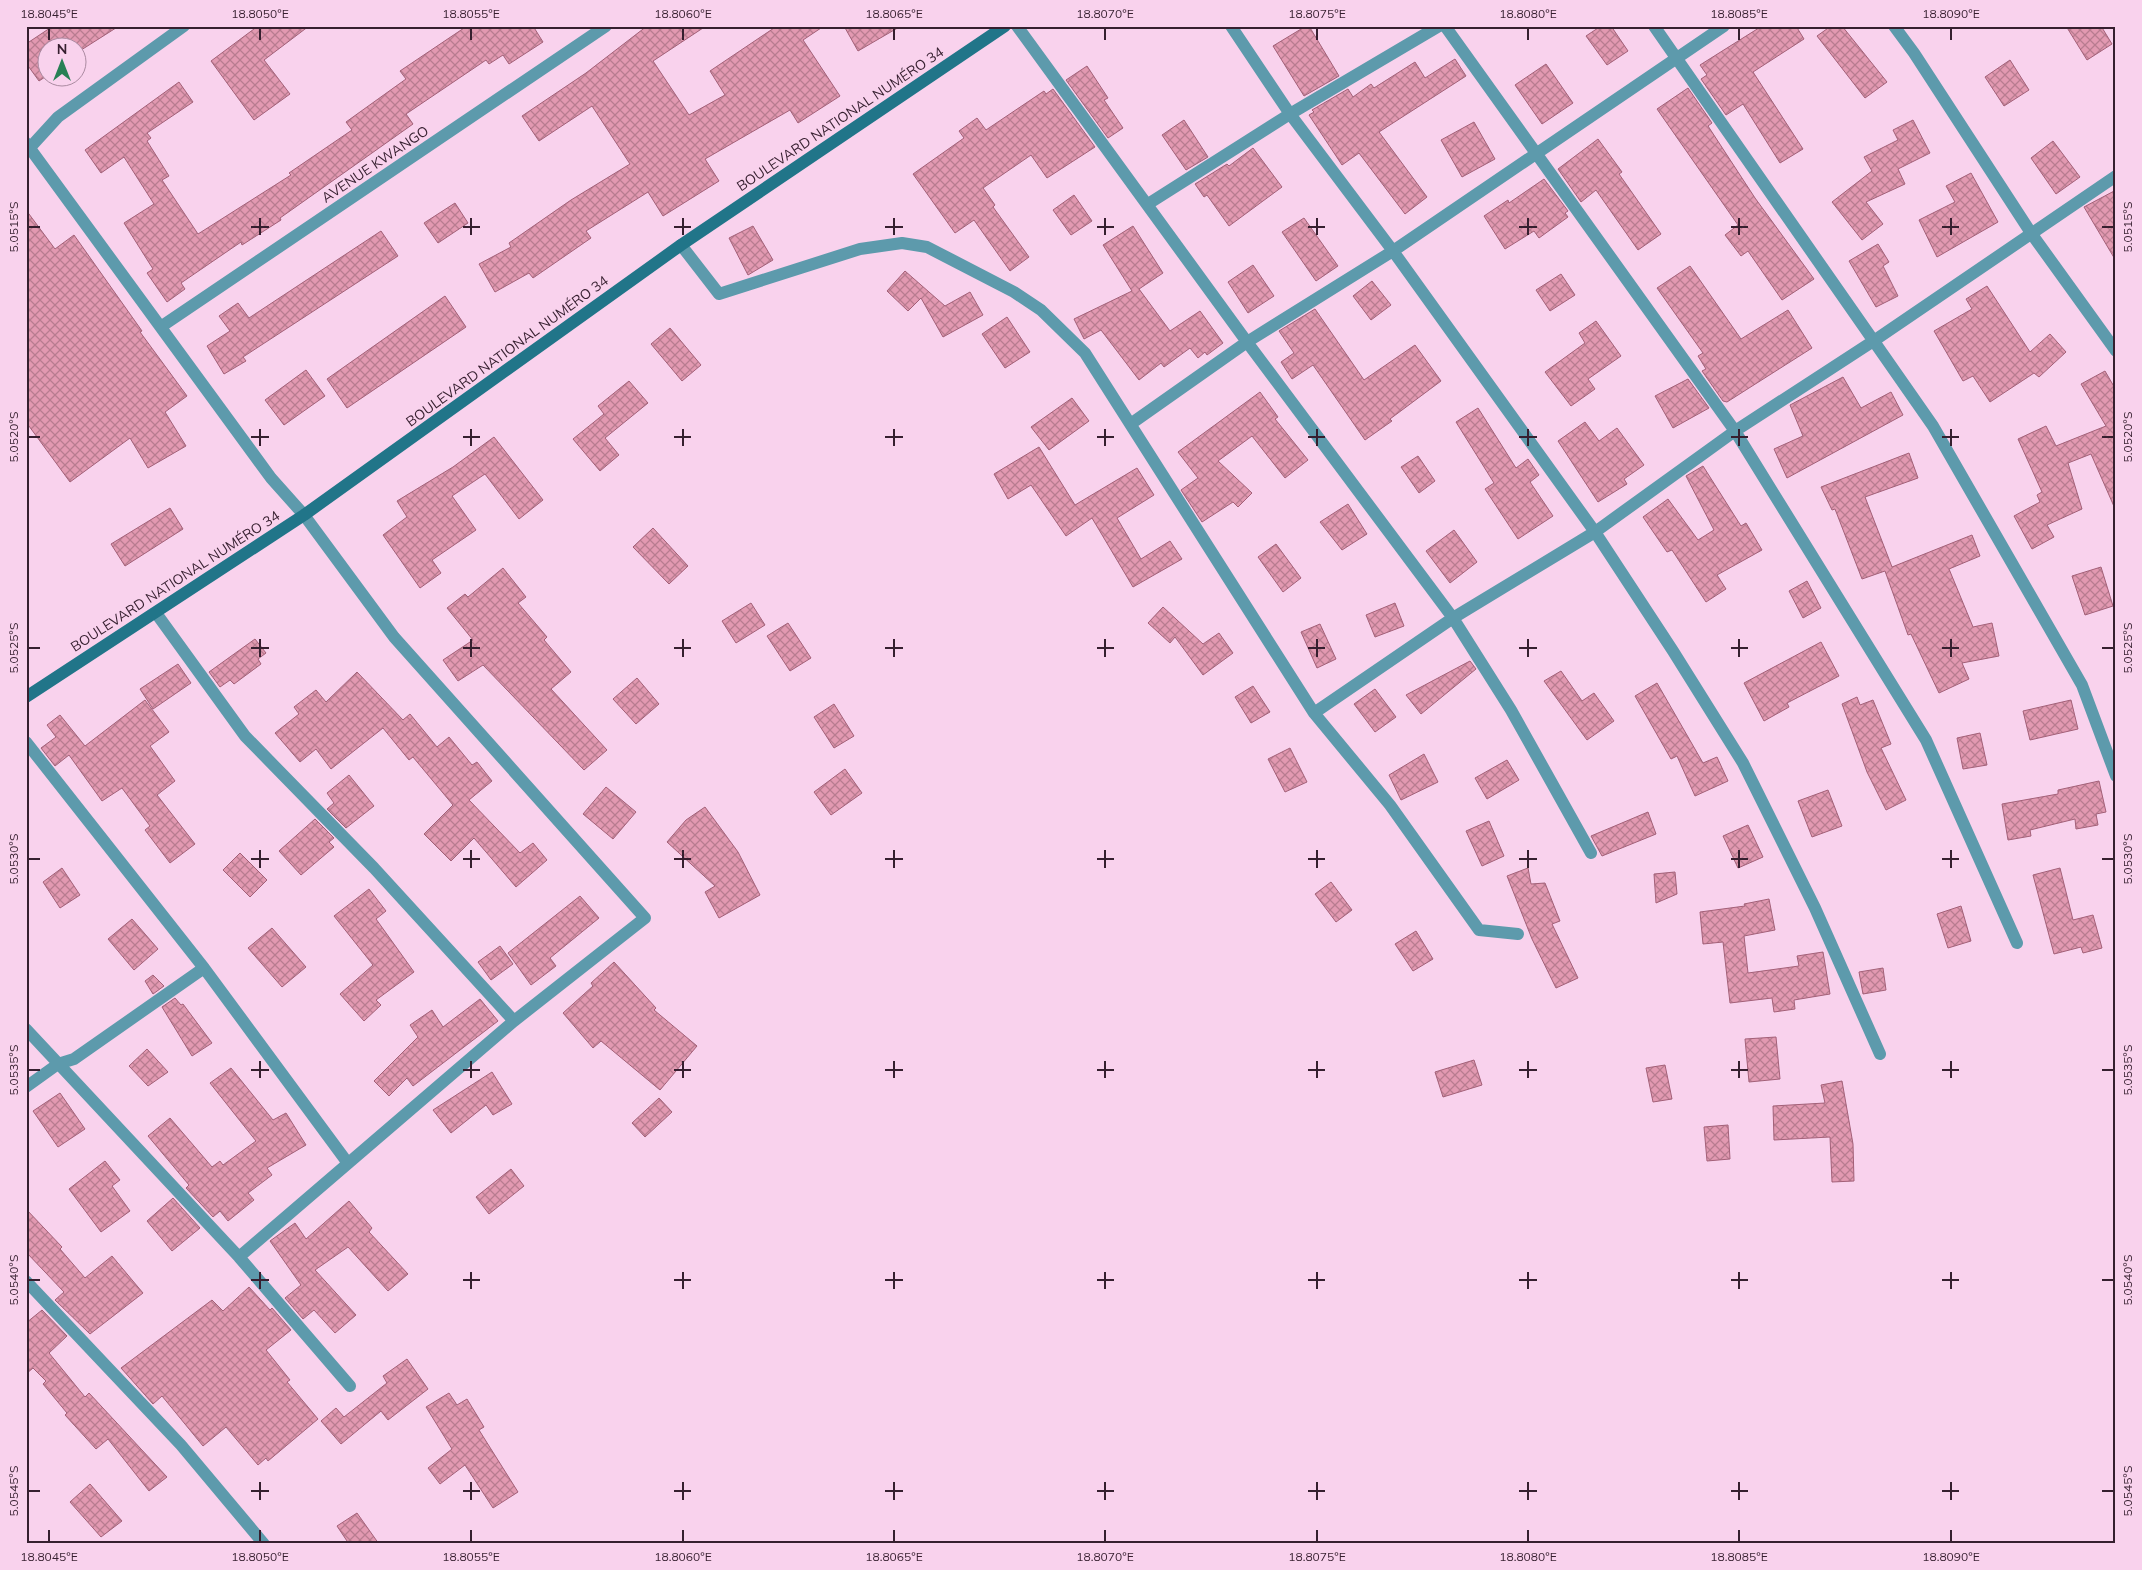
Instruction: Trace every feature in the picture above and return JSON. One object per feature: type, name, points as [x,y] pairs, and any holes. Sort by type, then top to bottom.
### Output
[{"type":"main road","name":"BOULEVARD NATIONAL NUMÉRO 34","points":[[26,697],[156,614],[304,515],[681,245],[1004,26]]},
{"type":"street","points":[[184,26],[58,117],[28,148],[162,326],[271,478],[304,515],[394,637],[645,918],[514,1021],[239,1257]]},
{"type":"street","name":"AVENUE KWANGO","points":[[162,326],[606,26]]},
{"type":"street","points":[[1018,26],[1247,342],[1453,618],[1511,710],[1591,853]]},
{"type":"street","points":[[1231,26],[1290,114],[1393,251],[1595,532],[1743,763],[1815,908],[1880,1054]]},
{"type":"street","points":[[1148,204],[1290,114],[1439,26]]},
{"type":"street","points":[[1445,26],[1735,430],[1926,740],[2017,943]]},
{"type":"street","points":[[1654,26],[1876,340],[1933,426],[2082,685],[2116,776]]},
{"type":"street","points":[[1132,422],[1247,342],[1393,251],[1537,155],[1724,26]]},
{"type":"street","points":[[1894,26],[1914,53],[2031,233],[2116,351]]},
{"type":"street","points":[[1314,712],[1453,618],[1595,532],[1735,430],[1876,340],[2116,176]]},
{"type":"street","points":[[681,245],[719,294],[860,249],[902,242],[927,247],[1014,292],[1041,310],[1085,352],[1132,422],[1314,712],[1390,805],[1479,930],[1518,934]]},
{"type":"street","points":[[156,614],[245,736],[374,868],[514,1021]]},
{"type":"street","points":[[26,742],[204,968],[348,1162]]},
{"type":"street","points":[[26,1087],[58,1064],[74,1059],[204,968]]},
{"type":"street","points":[[26,1029],[239,1257],[350,1386]]},
{"type":"street","points":[[26,1281],[180,1445],[264,1544]]},
{"type":"building","points":[[53,26],[119,26],[88,46],[88,38],[38,38],[38,80],[26,63],[26,44]]},
{"type":"building","points":[[258,26],[309,26],[264,60],[290,94],[254,120],[211,61]]},
{"type":"building","points":[[467,26],[533,26],[543,42],[509,64],[503,55],[489,64],[486,60],[406,114],[413,124],[280,218],[281,220],[242,245],[241,242],[181,283],[185,289],[167,302],[147,273],[153,269],[124,223],[154,204],[124,157],[101,173],[85,150],[179,82],[193,102],[147,133],[151,138],[147,141],[169,176],[162,180],[198,234],[291,175],[289,173],[352,130],[346,122],[406,79],[400,71]]},
{"type":"building","points":[[647,26],[706,26],[653,61],[689,115],[725,95],[710,71],[777,26],[824,26],[803,40],[840,96],[798,123],[790,110],[705,159],[719,181],[663,216],[648,192],[586,231],[591,238],[533,278],[529,273],[495,292],[479,264],[511,247],[509,243],[571,200],[630,164],[592,106],[539,141],[522,116],[586,73]]},
{"type":"building","points":[[844,26],[901,26],[858,51]]},
{"type":"building","points":[[1309,26],[1339,76],[1304,96],[1273,46]]},
{"type":"building","points":[[1601,26],[1611,26],[1628,51],[1607,65],[1586,36]]},
{"type":"building","points":[[1762,26],[1796,26],[1804,39],[1753,72],[1803,149],[1780,163],[1743,104],[1726,115],[1701,79],[1707,75],[1700,65]]},
{"type":"building","points":[[1831,26],[1842,26],[1887,82],[1865,98],[1817,36]]},
{"type":"building","points":[[2066,26],[2101,26],[2112,44],[2087,60]]},
{"type":"building","points":[[1455,59],[1466,76],[1379,132],[1427,197],[1405,214],[1359,153],[1342,165],[1309,115],[1314,112],[1312,110],[1348,89],[1353,97],[1371,84],[1374,88],[1415,62],[1425,78]]},
{"type":"building","points":[[2010,60],[2029,90],[2004,106],[1985,77]]},
{"type":"building","points":[[1546,64],[1573,103],[1542,124],[1515,85]]},
{"type":"building","points":[[1087,66],[1108,98],[1104,100],[1123,128],[1108,138],[1066,80]]},
{"type":"building","points":[[1688,88],[1712,123],[1708,126],[1755,198],[1814,279],[1782,300],[1748,251],[1741,256],[1725,235],[1738,225],[1657,109]]},
{"type":"building","points":[[1053,89],[1095,147],[1047,178],[1031,155],[983,188],[995,205],[993,207],[1029,257],[1010,271],[974,220],[955,233],[913,174],[964,138],[959,131],[977,118],[986,130],[1044,91],[1046,94]]},
{"type":"building","points":[[1184,120],[1208,157],[1186,170],[1162,135]]},
{"type":"building","points":[[1913,120],[1930,153],[1898,169],[1905,184],[1866,202],[1883,224],[1862,240],[1832,202],[1872,171],[1864,157],[1898,140],[1893,130]]},
{"type":"building","points":[[1474,122],[1495,159],[1462,177],[1441,140]]},
{"type":"building","points":[[1598,139],[1622,172],[1619,174],[1661,234],[1638,250],[1596,190],[1581,202],[1558,169]]},
{"type":"building","points":[[2053,141],[2080,177],[2056,194],[2031,158]]},
{"type":"building","points":[[1253,148],[1282,187],[1229,226],[1207,195],[1204,197],[1195,184],[1227,164],[1229,166]]},
{"type":"building","points":[[1971,173],[1998,222],[1937,257],[1919,220],[1955,202],[1946,186]]},
{"type":"building","points":[[1544,179],[1568,211],[1565,213],[1568,217],[1539,238],[1534,231],[1505,249],[1484,216],[1508,200],[1509,203]]},
{"type":"building","points":[[2116,190],[2116,261],[2084,207]]},
{"type":"building","points":[[1074,195],[1092,221],[1071,235],[1053,210]]},
{"type":"building","points":[[455,203],[468,223],[438,243],[424,223]]},
{"type":"building","points":[[26,210],[55,249],[74,235],[142,331],[140,332],[187,396],[165,412],[186,446],[148,468],[130,438],[70,482],[26,422]]},
{"type":"building","points":[[1304,218],[1338,266],[1316,281],[1282,232]]},
{"type":"building","points":[[753,226],[773,260],[748,275],[729,238]]},
{"type":"building","points":[[1133,226],[1163,273],[1139,289],[1170,331],[1200,311],[1223,343],[1207,355],[1205,352],[1198,358],[1190,348],[1164,367],[1161,363],[1139,380],[1101,330],[1084,339],[1074,319],[1132,291],[1103,245]]},
{"type":"building","points":[[381,231],[398,256],[243,357],[246,361],[224,374],[207,346],[230,331],[219,316],[238,303],[249,318]]},
{"type":"building","points":[[1878,244],[1889,262],[1883,266],[1898,296],[1876,307],[1849,261]]},
{"type":"building","points":[[1253,265],[1274,296],[1248,313],[1228,282]]},
{"type":"building","points":[[1690,266],[1741,339],[1788,310],[1812,348],[1727,402],[1723,401],[1702,371],[1706,369],[1698,356],[1703,353],[1657,288]]},
{"type":"building","points":[[905,271],[945,306],[970,292],[983,315],[943,337],[921,298],[908,311],[887,291]]},
{"type":"building","points":[[1561,274],[1575,295],[1550,311],[1536,290]]},
{"type":"building","points":[[1372,281],[1391,305],[1371,320],[1353,296]]},
{"type":"building","points":[[1987,286],[2030,352],[2050,334],[2066,352],[2039,377],[2034,373],[1990,402],[1973,376],[1963,381],[1934,331],[1972,309],[1966,299]]},
{"type":"building","points":[[445,296],[466,327],[347,408],[327,379]]},
{"type":"building","points":[[1315,309],[1364,380],[1415,345],[1441,381],[1390,419],[1392,421],[1365,440],[1313,365],[1292,379],[1281,362],[1294,353],[1279,331]]},
{"type":"building","points":[[1007,317],[1030,352],[1005,368],[982,334]]},
{"type":"building","points":[[1596,321],[1621,356],[1588,379],[1595,389],[1571,406],[1545,372],[1585,343],[1579,333]]},
{"type":"building","points":[[670,328],[701,365],[682,381],[651,344]]},
{"type":"building","points":[[306,370],[325,396],[284,425],[265,400]]},
{"type":"building","points":[[2105,371],[2116,390],[2116,511],[2091,454],[2068,463],[2082,509],[2047,525],[2054,537],[2032,549],[2014,516],[2040,502],[2037,495],[2042,492],[2018,439],[2046,426],[2056,446],[2106,426],[2081,384]]},
{"type":"building","points":[[1843,377],[1861,408],[1891,392],[1903,415],[1787,478],[1774,449],[1803,436],[1790,405]]},
{"type":"building","points":[[1688,379],[1709,408],[1673,428],[1655,396]]},
{"type":"building","points":[[629,381],[648,403],[605,438],[619,455],[600,471],[573,439],[604,414],[598,406]]},
{"type":"building","points":[[1260,392],[1278,417],[1275,419],[1308,460],[1285,478],[1252,436],[1218,461],[1252,493],[1238,507],[1233,502],[1202,522],[1181,490],[1198,478],[1178,452]]},
{"type":"building","points":[[1072,398],[1089,421],[1049,450],[1031,427]]},
{"type":"building","points":[[1478,408],[1516,468],[1528,459],[1539,475],[1530,482],[1553,516],[1518,539],[1485,489],[1494,483],[1456,422]]},
{"type":"building","points":[[1585,422],[1599,441],[1617,428],[1644,465],[1624,479],[1627,484],[1598,502],[1558,441]]},
{"type":"building","points":[[494,437],[543,500],[519,519],[485,474],[452,496],[476,530],[432,560],[441,573],[420,588],[383,535],[407,517],[397,501],[453,467]]},
{"type":"building","points":[[1039,447],[1075,505],[1137,468],[1154,495],[1117,518],[1141,559],[1170,541],[1182,559],[1133,587],[1092,518],[1066,536],[1031,485],[1008,499],[994,474]]},
{"type":"building","points":[[1909,453],[1918,478],[1865,497],[1892,567],[1972,535],[1980,556],[1949,569],[1973,627],[1992,623],[1999,656],[1962,663],[1969,679],[1939,693],[1911,634],[1908,635],[1885,571],[1862,579],[1835,509],[1832,510],[1821,487]]},
{"type":"building","points":[[1418,456],[1435,481],[1419,493],[1401,467]]},
{"type":"building","points":[[1703,466],[1741,526],[1746,523],[1762,550],[1717,575],[1726,589],[1706,602],[1672,550],[1667,552],[1643,517],[1668,499],[1698,540],[1714,530],[1686,476]]},
{"type":"building","points":[[1348,504],[1367,534],[1342,550],[1320,522]]},
{"type":"building","points":[[170,508],[183,529],[125,566],[111,544]]},
{"type":"building","points":[[653,528],[688,566],[669,584],[633,547]]},
{"type":"building","points":[[1454,530],[1477,562],[1450,583],[1426,551]]},
{"type":"building","points":[[1276,544],[1301,578],[1283,592],[1258,557]]},
{"type":"building","points":[[2101,567],[2113,606],[2085,615],[2072,576]]},
{"type":"building","points":[[503,568],[526,597],[518,603],[547,637],[544,640],[571,672],[551,689],[607,750],[584,770],[483,665],[458,681],[443,660],[473,640],[447,608],[465,594],[468,597]]},
{"type":"building","points":[[1807,581],[1821,608],[1803,618],[1789,591]]},
{"type":"building","points":[[751,603],[765,625],[736,643],[722,621]]},
{"type":"building","points":[[1395,603],[1404,626],[1375,637],[1366,615]]},
{"type":"building","points":[[1163,607],[1203,644],[1219,633],[1233,653],[1203,675],[1175,637],[1170,643],[1148,623]]},
{"type":"building","points":[[788,623],[811,658],[790,671],[767,636]]},
{"type":"building","points":[[1320,624],[1336,659],[1317,668],[1301,632]]},
{"type":"building","points":[[255,639],[266,653],[258,659],[261,664],[234,684],[230,680],[220,687],[209,672]]},
{"type":"building","points":[[1821,642],[1839,676],[1787,703],[1789,707],[1764,721],[1744,683]]},
{"type":"building","points":[[1470,661],[1476,669],[1421,714],[1406,695]]},
{"type":"building","points":[[178,664],[191,683],[153,709],[140,689]]},
{"type":"building","points":[[1561,671],[1582,701],[1594,693],[1614,721],[1587,740],[1544,681]]},
{"type":"building","points":[[357,672],[403,720],[410,714],[437,747],[449,737],[472,765],[477,762],[492,781],[469,800],[520,853],[533,843],[547,860],[516,887],[474,838],[451,861],[424,834],[453,805],[413,757],[409,760],[383,728],[331,769],[316,749],[300,762],[275,733],[299,714],[294,707],[316,690],[326,702]]},
{"type":"building","points":[[637,678],[659,704],[636,724],[613,699]]},
{"type":"building","points":[[1657,683],[1703,763],[1717,757],[1728,781],[1695,796],[1677,756],[1671,759],[1635,696]]},
{"type":"building","points":[[1253,686],[1270,712],[1251,723],[1235,697]]},
{"type":"building","points":[[1375,689],[1396,717],[1375,732],[1354,704]]},
{"type":"building","points":[[1857,697],[1860,705],[1873,700],[1891,744],[1881,748],[1906,800],[1886,810],[1867,772],[1842,704]]},
{"type":"building","points":[[145,700],[169,732],[150,746],[175,781],[157,795],[195,844],[170,863],[145,830],[150,826],[122,788],[102,801],[69,755],[55,766],[41,748],[56,737],[47,725],[60,715],[85,746]]},
{"type":"building","points":[[2071,700],[2078,729],[2030,740],[2023,711]]},
{"type":"building","points":[[834,704],[854,736],[834,748],[814,717]]},
{"type":"building","points":[[1980,733],[1987,765],[1963,769],[1957,738]]},
{"type":"building","points":[[1290,748],[1307,782],[1285,792],[1268,759]]},
{"type":"building","points":[[1424,754],[1438,782],[1401,800],[1389,775]]},
{"type":"building","points":[[1507,760],[1519,780],[1487,799],[1475,778]]},
{"type":"building","points":[[845,769],[862,793],[831,815],[814,792]]},
{"type":"building","points":[[349,775],[374,806],[346,828],[327,809],[334,803],[327,793]]},
{"type":"building","points":[[2099,781],[2106,812],[2096,814],[2098,825],[2076,829],[2075,819],[2030,830],[2031,836],[2008,840],[2002,804],[2058,794],[2058,790]]},
{"type":"building","points":[[606,787],[636,812],[613,839],[583,814]]},
{"type":"building","points":[[1828,790],[1842,826],[1812,837],[1798,801]]},
{"type":"building","points":[[705,807],[738,852],[760,895],[719,918],[705,892],[715,886],[667,842],[686,820]]},
{"type":"building","points":[[1648,812],[1656,834],[1602,856],[1591,836]]},
{"type":"building","points":[[315,819],[334,838],[329,842],[334,847],[301,875],[279,851]]},
{"type":"building","points":[[1489,821],[1504,856],[1482,866],[1466,831]]},
{"type":"building","points":[[1748,825],[1763,857],[1738,868],[1723,836]]},
{"type":"building","points":[[240,853],[267,880],[250,897],[223,870]]},
{"type":"building","points":[[62,868],[80,895],[60,908],[43,882]]},
{"type":"building","points":[[1528,868],[1531,884],[1545,883],[1560,921],[1552,924],[1578,978],[1556,988],[1532,939],[1507,876]]},
{"type":"building","points":[[2060,868],[2073,920],[2093,915],[2102,948],[2083,953],[2081,947],[2054,954],[2033,875]]},
{"type":"building","points":[[1675,872],[1677,894],[1656,903],[1654,874]]},
{"type":"building","points":[[1331,882],[1352,910],[1336,922],[1315,894]]},
{"type":"building","points":[[369,889],[386,911],[376,919],[414,972],[376,1000],[381,1005],[364,1021],[340,994],[373,965],[334,916]]},
{"type":"building","points":[[580,896],[599,918],[550,958],[556,966],[531,985],[508,953]]},
{"type":"building","points":[[1769,899],[1775,930],[1744,936],[1748,973],[1799,966],[1797,956],[1823,952],[1830,994],[1794,1000],[1795,1009],[1774,1012],[1772,998],[1730,1003],[1723,942],[1703,944],[1700,912],[1745,906],[1744,904]]},
{"type":"building","points":[[1961,906],[1971,941],[1948,948],[1937,914]]},
{"type":"building","points":[[132,919],[158,949],[134,970],[108,939]]},
{"type":"building","points":[[272,928],[306,967],[282,987],[248,948]]},
{"type":"building","points":[[1416,931],[1433,959],[1413,971],[1395,944]]},
{"type":"building","points":[[500,946],[513,964],[491,980],[478,962]]},
{"type":"building","points":[[614,962],[656,1008],[654,1010],[697,1046],[660,1090],[601,1041],[593,1048],[563,1013],[593,986],[591,983]]},
{"type":"building","points":[[1883,968],[1886,990],[1863,994],[1859,972]]},
{"type":"building","points":[[153,975],[164,986],[153,994],[145,981]]},
{"type":"building","points":[[175,998],[181,1005],[183,1004],[212,1043],[192,1056],[162,1007]]},
{"type":"building","points":[[480,999],[498,1021],[413,1086],[407,1078],[389,1096],[374,1081],[418,1037],[410,1025],[432,1010],[443,1027]]},
{"type":"building","points":[[1776,1037],[1780,1079],[1749,1082],[1745,1039]]},
{"type":"building","points":[[147,1049],[168,1072],[148,1086],[129,1066]]},
{"type":"building","points":[[1474,1060],[1482,1085],[1443,1097],[1435,1072]]},
{"type":"building","points":[[1665,1065],[1672,1099],[1653,1102],[1646,1068]]},
{"type":"building","points":[[231,1068],[273,1120],[286,1113],[306,1145],[267,1168],[272,1175],[248,1193],[254,1200],[228,1221],[220,1211],[213,1217],[186,1188],[189,1185],[148,1136],[170,1118],[212,1167],[220,1161],[223,1165],[256,1141],[210,1083]]},
{"type":"building","points":[[492,1072],[512,1104],[493,1115],[486,1105],[451,1133],[433,1110]]},
{"type":"building","points":[[1842,1081],[1853,1144],[1854,1181],[1832,1182],[1830,1137],[1774,1140],[1773,1106],[1825,1103],[1821,1085]]},
{"type":"building","points":[[60,1093],[85,1129],[58,1147],[33,1111]]},
{"type":"building","points":[[659,1098],[672,1112],[645,1137],[632,1123]]},
{"type":"building","points":[[1728,1125],[1730,1159],[1707,1161],[1704,1127]]},
{"type":"building","points":[[105,1161],[120,1180],[112,1186],[130,1211],[101,1232],[69,1189]]},
{"type":"building","points":[[511,1169],[524,1186],[489,1214],[476,1197]]},
{"type":"building","points":[[173,1198],[200,1228],[172,1251],[147,1221]]},
{"type":"building","points":[[349,1201],[372,1228],[369,1232],[408,1274],[388,1291],[348,1247],[315,1270],[356,1315],[335,1333],[314,1310],[303,1319],[285,1298],[301,1285],[270,1241],[295,1223],[306,1239]]},
{"type":"building","points":[[26,1209],[62,1247],[60,1249],[85,1278],[112,1256],[143,1293],[90,1334],[55,1300],[64,1292],[26,1252]]},
{"type":"building","points":[[249,1287],[270,1310],[272,1308],[291,1330],[266,1350],[290,1380],[287,1382],[318,1419],[268,1461],[266,1458],[258,1465],[226,1427],[203,1446],[162,1396],[153,1404],[121,1368],[212,1300],[223,1311]]},
{"type":"building","points":[[42,1310],[67,1336],[49,1353],[85,1397],[89,1393],[167,1477],[149,1491],[108,1439],[96,1449],[65,1415],[67,1413],[43,1384],[46,1381],[33,1368],[26,1374],[26,1323]]},
{"type":"building","points":[[407,1359],[428,1389],[388,1420],[381,1411],[341,1444],[321,1421],[336,1408],[344,1417],[387,1383],[383,1376]]},
{"type":"building","points":[[449,1393],[457,1405],[467,1399],[484,1427],[479,1430],[518,1492],[493,1508],[465,1465],[440,1484],[428,1468],[452,1449],[426,1407]]},
{"type":"building","points":[[90,1484],[122,1521],[101,1537],[70,1502]]},
{"type":"building","points":[[357,1513],[379,1544],[349,1544],[337,1526]]}]
